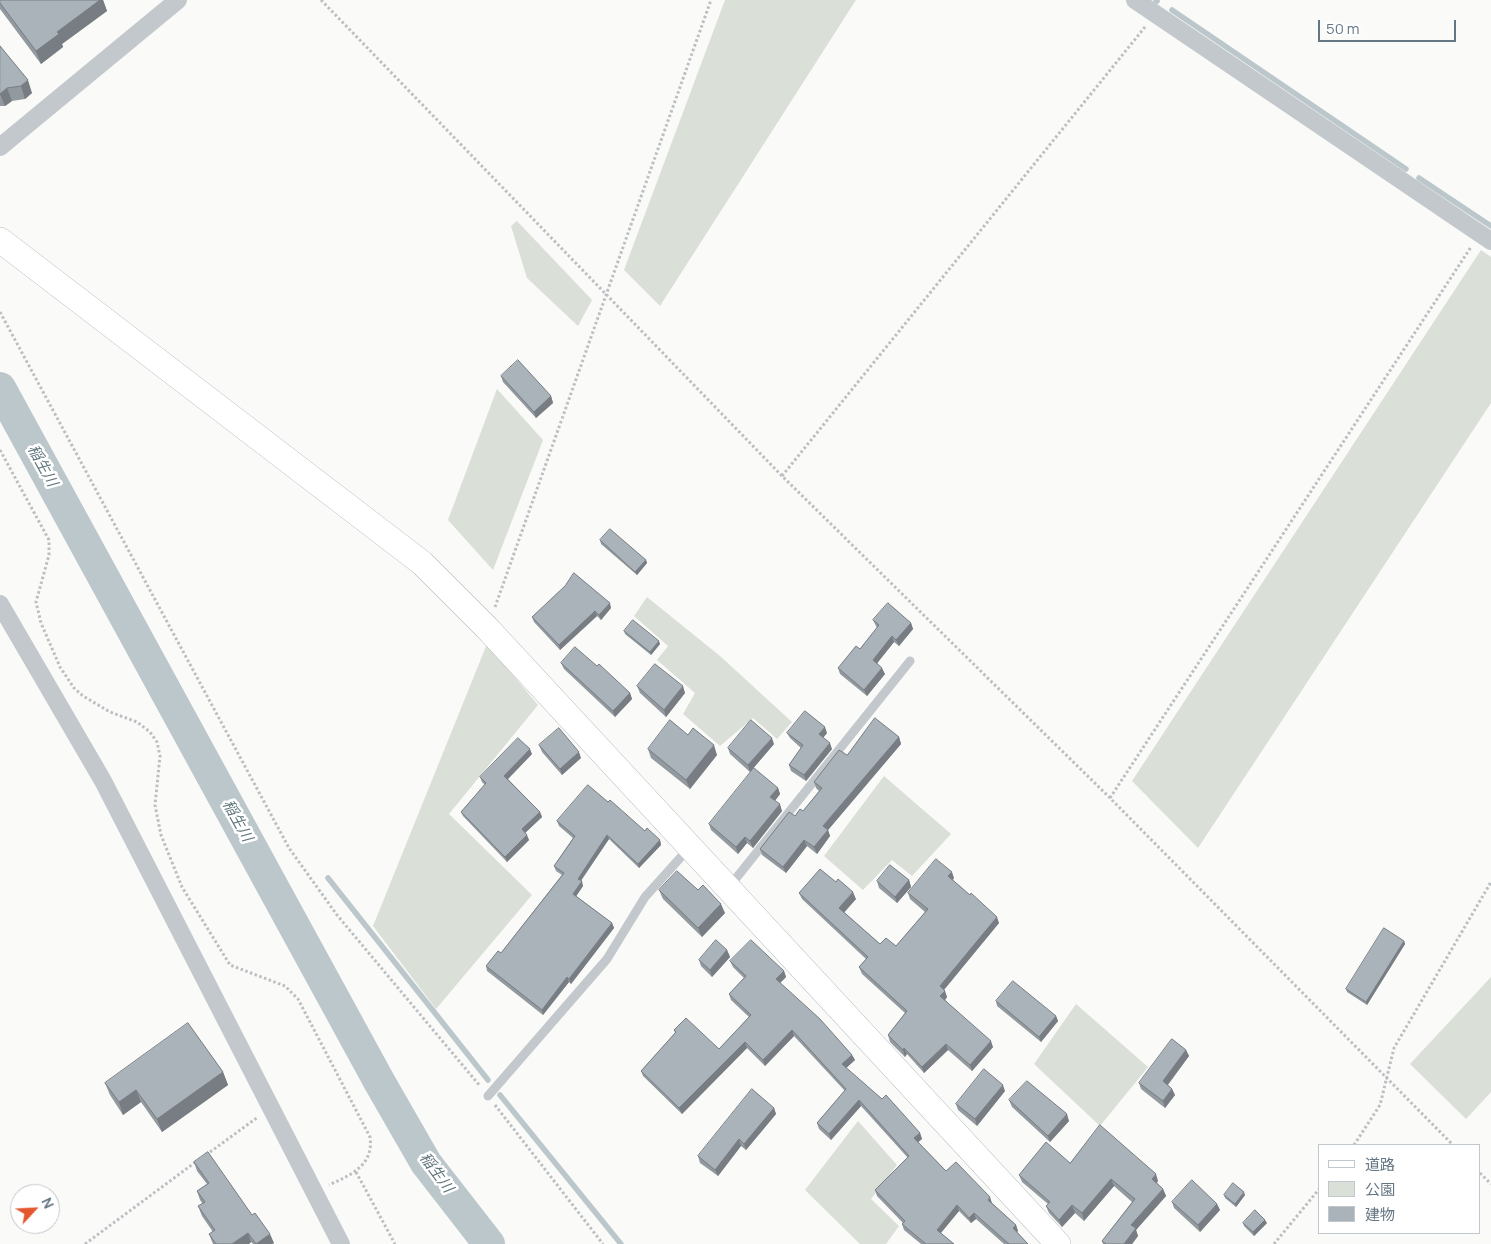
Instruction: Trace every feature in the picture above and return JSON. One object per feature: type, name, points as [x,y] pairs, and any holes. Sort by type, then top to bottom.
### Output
[{"type":"street","points":[[0,147],[178,0]]},
{"type":"street","points":[[1136,0],[1485,237]]},
{"type":"street","points":[[0,240],[422,563],[486,628],[1058,1244]]},
{"type":"street","points":[[0,604],[103,781],[341,1244]]},
{"type":"lane","points":[[728,888],[910,661]]},
{"type":"lane","points":[[488,1096],[607,959],[645,897],[690,847]]},
{"type":"path","points":[[321,0],[782,476],[1110,798],[1451,1144]]},
{"type":"path","points":[[486,628],[711,0]]},
{"type":"path","points":[[782,476],[1155,14]]},
{"type":"path","points":[[1110,798],[1485,237]]},
{"type":"path","points":[[0,312],[289,848],[337,915],[488,1096],[603,1244]]},
{"type":"path","points":[[0,450],[49,540],[49,555],[36,602],[41,624],[60,667],[74,688],[110,712],[137,722],[150,732],[157,742],[160,756],[156,779],[155,805],[161,835],[182,887],[230,965],[285,986],[298,999],[370,1137],[372,1148],[356,1172],[315,1192]]},
{"type":"path","points":[[1355,1144],[1380,1105],[1394,1048],[1491,882]]},
{"type":"path","points":[[85,1244],[271,1107]]},
{"type":"path","points":[[356,1172],[395,1244]]},
{"type":"path","points":[[1481,1173],[1491,1184]]},
{"type":"path","points":[[1274,1244],[1318,1190]]},
{"type":"green space","points":[[725,0],[856,0],[660,306],[624,270]]},
{"type":"green space","points":[[517,221],[592,300],[578,326],[527,278],[511,226]]},
{"type":"green space","points":[[1481,250],[1491,257],[1491,403],[1198,848],[1132,781]]},
{"type":"green space","points":[[497,389],[543,440],[493,570],[448,520]]},
{"type":"green space","points":[[647,597],[720,656],[792,722],[777,739],[753,718],[720,746],[683,714],[695,693],[657,660],[668,646],[634,616]]},
{"type":"green space","points":[[487,644],[538,705],[449,814],[532,895],[436,1009],[373,926]]},
{"type":"green space","points":[[884,776],[951,834],[912,876],[892,860],[863,890],[824,856]]},
{"type":"green space","points":[[1491,977],[1491,1092],[1466,1119],[1410,1064]]},
{"type":"green space","points":[[1076,1004],[1148,1067],[1100,1126],[1034,1064]]},
{"type":"green space","points":[[858,1121],[897,1165],[871,1199],[899,1226],[886,1244],[860,1244],[805,1190]]},
{"type":"building","points":[[0,0],[100,0],[57,32],[59,34],[36,51],[0,3]]},
{"type":"building","points":[[0,46],[28,80],[21,86],[7,88],[0,94]]},
{"type":"building","points":[[518,360],[551,396],[534,412],[501,376]]},
{"type":"building","points":[[610,529],[646,560],[635,572],[600,540]]},
{"type":"building","points":[[574,573],[610,603],[599,615],[595,611],[559,645],[532,617],[565,586]]},
{"type":"building","points":[[888,603],[911,623],[896,640],[892,636],[873,660],[882,668],[864,690],[838,668],[856,646],[860,649],[879,625],[873,620]]},
{"type":"building","points":[[633,620],[659,641],[650,652],[624,631]]},
{"type":"building","points":[[575,647],[597,666],[599,664],[630,693],[613,711],[561,663]]},
{"type":"building","points":[[655,664],[683,686],[664,710],[637,686]]},
{"type":"building","points":[[805,711],[825,727],[819,734],[830,743],[804,775],[789,765],[803,745],[787,733]]},
{"type":"building","points":[[875,718],[899,737],[823,826],[828,830],[814,847],[804,840],[783,867],[760,849],[789,812],[795,816],[800,809],[803,811],[822,788],[814,782],[839,750],[847,755]]},
{"type":"building","points":[[670,720],[688,735],[693,728],[714,745],[686,780],[648,749]]},
{"type":"building","points":[[751,720],[772,738],[748,765],[728,748]]},
{"type":"building","points":[[559,728],[579,752],[560,769],[539,745]]},
{"type":"building","points":[[518,738],[530,749],[504,776],[540,812],[522,829],[527,835],[505,857],[461,812],[486,783],[480,777]]},
{"type":"building","points":[[754,768],[778,788],[770,797],[780,804],[750,841],[745,837],[736,847],[709,824]]},
{"type":"building","points":[[588,785],[608,802],[610,800],[645,831],[647,828],[660,840],[638,864],[607,835],[578,879],[582,881],[573,894],[612,923],[569,979],[567,977],[542,1010],[486,966],[498,951],[501,953],[564,873],[554,866],[575,836],[557,821]]},
{"type":"building","points":[[936,859],[952,872],[948,876],[970,895],[971,893],[997,917],[940,986],[945,991],[940,996],[991,1041],[970,1065],[946,1044],[922,1067],[888,1035],[907,1011],[859,967],[868,957],[799,893],[820,869],[836,882],[838,879],[853,892],[839,908],[880,944],[886,938],[896,946],[928,909],[908,893]]},
{"type":"building","points":[[890,865],[909,880],[895,897],[877,881]]},
{"type":"building","points":[[677,871],[698,890],[703,885],[721,904],[698,928],[659,890]]},
{"type":"building","points":[[1384,928],[1404,941],[1366,1002],[1346,989]]},
{"type":"building","points":[[716,940],[727,950],[710,970],[699,960]]},
{"type":"building","points":[[751,940],[784,971],[776,979],[820,1019],[852,1055],[842,1064],[882,1099],[886,1095],[920,1133],[914,1138],[946,1171],[956,1162],[990,1197],[988,1200],[1016,1225],[1013,1228],[1028,1244],[1009,1244],[974,1213],[969,1218],[957,1205],[937,1230],[954,1244],[926,1244],[902,1224],[905,1221],[875,1190],[909,1156],[859,1100],[829,1134],[817,1123],[846,1089],[792,1030],[763,1060],[745,1042],[679,1108],[641,1071],[686,1018],[719,1049],[751,1015],[729,994],[746,976],[730,961]]},
{"type":"building","points":[[1013,981],[1056,1016],[1039,1037],[996,1001]]},
{"type":"building","points":[[188,1023],[223,1072],[157,1119],[136,1090],[119,1102],[105,1083]]},
{"type":"building","points":[[1172,1039],[1186,1050],[1163,1081],[1172,1089],[1163,1101],[1139,1083]]},
{"type":"building","points":[[984,1069],[1003,1085],[975,1119],[956,1104]]},
{"type":"building","points":[[1027,1081],[1067,1114],[1048,1136],[1009,1100]]},
{"type":"building","points":[[752,1089],[774,1108],[744,1144],[739,1139],[715,1170],[698,1156]]},
{"type":"building","points":[[1100,1125],[1156,1174],[1152,1179],[1163,1189],[1131,1225],[1136,1228],[1124,1244],[1106,1244],[1102,1241],[1135,1199],[1111,1179],[1082,1213],[1072,1205],[1059,1220],[1046,1206],[1050,1202],[1019,1175],[1046,1142],[1070,1163]]},
{"type":"building","points":[[208,1152],[252,1215],[255,1213],[270,1234],[256,1244],[248,1233],[232,1244],[216,1244],[209,1234],[215,1230],[198,1206],[205,1202],[197,1191],[209,1183],[194,1162]]},
{"type":"building","points":[[1192,1180],[1217,1204],[1198,1225],[1172,1202]]},
{"type":"building","points":[[1233,1183],[1244,1192],[1235,1204],[1224,1195]]},
{"type":"building","points":[[1255,1210],[1265,1220],[1253,1232],[1243,1223]]},
{"type":"waterway","points":[[1172,10],[1406,169]]},
{"type":"waterway","points":[[1419,178],[1491,226]]},
{"type":"waterway","name":"稲生川","points":[[0,388],[380,1083],[426,1163],[489,1244]]},
{"type":"waterway","points":[[328,878],[488,1080]]},
{"type":"waterway","points":[[500,1095],[621,1244]]}]
